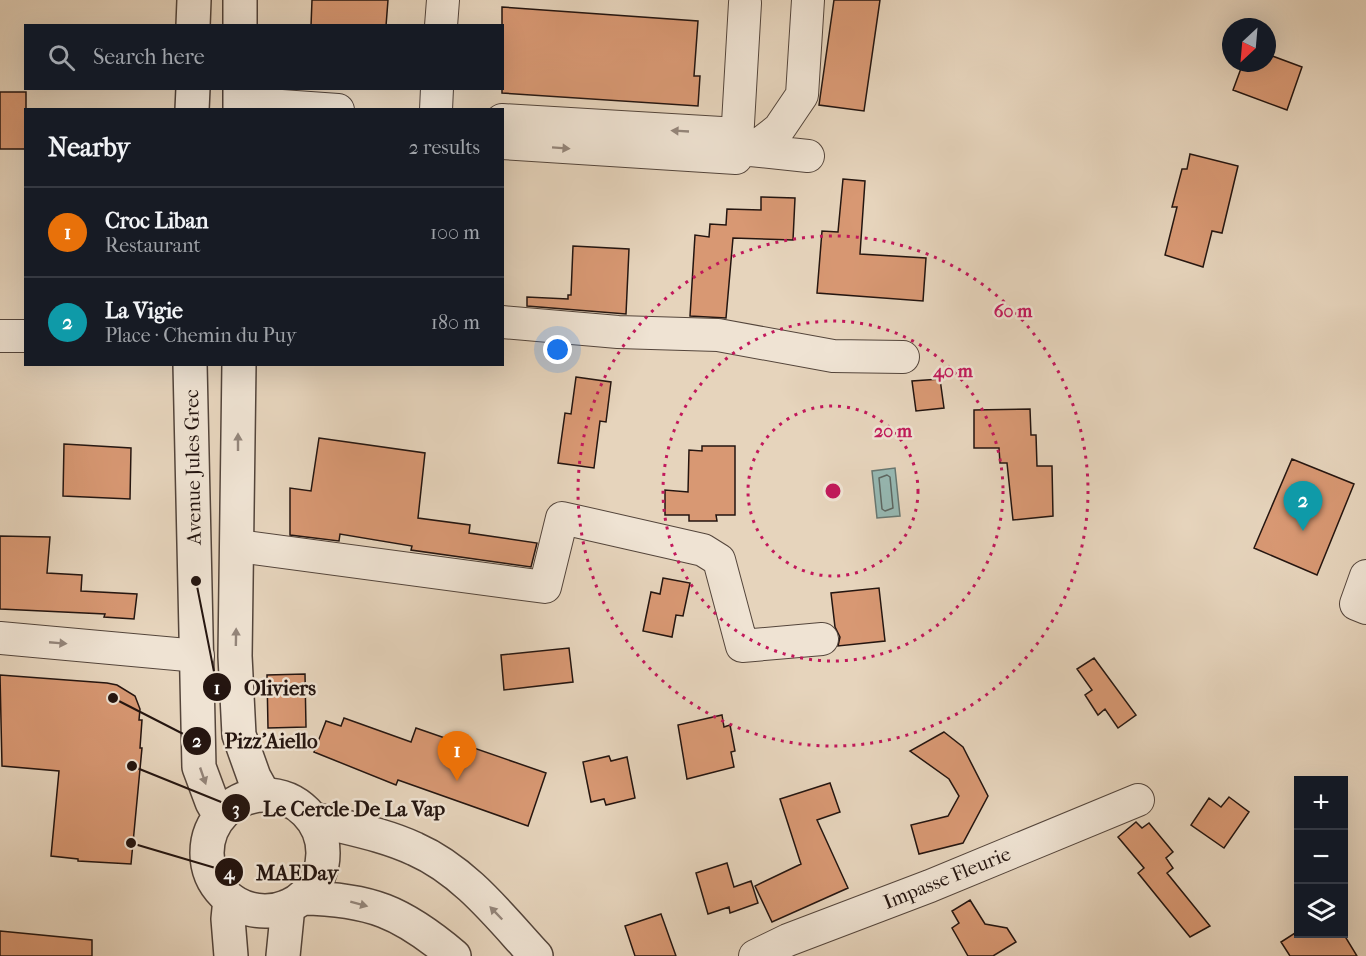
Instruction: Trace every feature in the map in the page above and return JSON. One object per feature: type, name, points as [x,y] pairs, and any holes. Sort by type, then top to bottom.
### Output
[{"type":"street","points":[[193,24],[194,0]]},
{"type":"street","points":[[240,0],[240,24]]},
{"type":"street","points":[[441,24],[443,0]]},
{"type":"street","points":[[741,148],[779,129],[802,95],[808,0]]},
{"type":"street","points":[[741,148],[745,3]]},
{"type":"street","points":[[192,108],[193,90]]},
{"type":"street","points":[[436,108],[437,90]]},
{"type":"street","points":[[240,100],[318,108]]},
{"type":"street","points":[[504,120],[642,140],[808,156]]},
{"type":"street","points":[[504,143],[642,140]]},
{"type":"street","points":[[504,322],[618,332],[718,336],[833,356],[903,357]]},
{"type":"street","points":[[0,336],[24,336]]},
{"type":"street","name":"Avenue Jules Grec","points":[[190,366],[200,767],[212,802],[220,816]]},
{"type":"street","points":[[239,366],[235,656],[240,735],[264,795]]},
{"type":"street","points":[[238,546],[545,587],[562,518],[703,550],[718,560],[742,646],[822,639]]},
{"type":"street","points":[[1366,576],[1356,604],[1366,608]]},
{"type":"street","points":[[0,638],[198,656]]},
{"type":"street","points":[[283,956],[295,902],[320,873],[324,858],[322,837],[313,819],[300,806],[283,797],[264,795],[248,797],[233,805],[220,816],[209,840],[207,856],[218,887],[230,898],[248,908],[268,911],[295,902],[352,902],[411,922],[454,956]]},
{"type":"street","name":"Impasse Fleurie","points":[[755,956],[788,940],[930,886],[1138,800]]},
{"type":"street","points":[[313,819],[386,837],[416,849],[445,865],[469,885],[536,956]]},
{"type":"street","points":[[230,898],[228,919],[231,956]]},
{"type":"water","points":[[895,468],[900,516],[877,518],[872,471]]},
{"type":"building","points":[[312,0],[388,0],[386,24],[311,24]]},
{"type":"building","points":[[834,0],[880,0],[864,111],[819,105]]},
{"type":"building","points":[[502,7],[698,21],[694,76],[700,76],[698,106],[502,93],[504,90],[504,24],[502,24]]},
{"type":"building","points":[[1276,57],[1302,67],[1287,110],[1233,90],[1240,72],[1276,72]]},
{"type":"building","points":[[0,92],[26,92],[24,149],[0,149]]},
{"type":"building","points":[[1190,154],[1238,166],[1222,233],[1212,231],[1203,267],[1165,255],[1177,207],[1172,207],[1182,169],[1187,169]]},
{"type":"building","points":[[843,179],[865,181],[860,254],[926,258],[923,301],[817,293],[822,231],[838,232]]},
{"type":"building","points":[[761,197],[795,198],[793,240],[733,238],[726,318],[690,316],[695,235],[709,237],[710,224],[726,225],[727,209],[761,210]]},
{"type":"building","points":[[573,246],[629,249],[626,314],[527,306],[527,297],[568,299],[568,295],[571,295]]},
{"type":"building","points":[[576,377],[611,382],[606,422],[600,421],[594,468],[558,463],[565,413],[571,414]]},
{"type":"building","points":[[940,379],[944,408],[916,411],[912,381]]},
{"type":"building","points":[[1030,409],[1031,435],[1036,435],[1037,466],[1052,466],[1053,516],[1013,520],[1007,463],[1000,463],[999,448],[974,448],[974,410]]},
{"type":"building","points":[[319,438],[425,453],[418,518],[470,525],[469,533],[537,543],[531,567],[411,550],[412,546],[340,534],[339,541],[290,535],[290,488],[311,491]]},
{"type":"building","points":[[64,444],[131,448],[130,499],[63,496]]},
{"type":"building","points":[[702,446],[735,446],[735,515],[716,515],[717,521],[689,521],[689,515],[665,515],[665,490],[688,492],[689,450],[702,451]]},
{"type":"building","points":[[1292,459],[1354,484],[1317,575],[1254,548]]},
{"type":"building","points":[[0,536],[50,537],[47,573],[82,575],[81,591],[137,594],[134,619],[104,617],[105,614],[0,609]]},
{"type":"building","points":[[663,578],[690,583],[683,616],[676,615],[672,637],[643,631],[651,592],[660,594]]},
{"type":"building","points":[[879,588],[885,641],[838,646],[840,637],[835,627],[831,593]]},
{"type":"building","points":[[569,648],[573,682],[504,690],[501,655]]},
{"type":"building","points":[[1094,658],[1136,715],[1118,728],[1105,709],[1098,715],[1085,695],[1092,690],[1077,669]]},
{"type":"building","points":[[305,674],[306,727],[268,728],[267,675]]},
{"type":"building","points":[[0,675],[107,683],[117,685],[135,696],[140,709],[139,720],[142,720],[140,748],[142,748],[131,864],[78,861],[78,859],[51,856],[59,771],[2,766]]},
{"type":"building","points":[[722,715],[724,727],[730,725],[735,751],[731,752],[734,767],[687,779],[678,725]]},
{"type":"building","points":[[344,718],[411,742],[416,728],[546,773],[528,826],[398,780],[396,785],[314,752],[326,721],[341,726]]},
{"type":"building","points":[[944,732],[963,747],[988,796],[963,843],[919,854],[911,825],[948,816],[959,796],[949,779],[910,751]]},
{"type":"building","points":[[609,756],[611,761],[627,757],[635,798],[606,805],[604,799],[591,802],[583,762]]},
{"type":"building","points":[[830,783],[840,812],[817,820],[848,888],[772,922],[755,886],[801,864],[780,799]]},
{"type":"building","points":[[1229,797],[1249,812],[1224,848],[1191,825],[1209,798],[1221,807]]},
{"type":"building","points":[[1136,822],[1142,828],[1149,823],[1173,852],[1166,858],[1173,868],[1167,873],[1210,926],[1190,937],[1138,873],[1144,868],[1118,837]]},
{"type":"building","points":[[727,863],[734,887],[751,881],[758,903],[730,913],[729,907],[708,914],[696,873]]},
{"type":"building","points":[[970,900],[985,924],[1007,928],[1016,942],[993,956],[968,956],[952,928],[959,923],[952,911]]},
{"type":"building","points":[[661,914],[676,956],[635,956],[625,926]]},
{"type":"building","points":[[0,931],[92,940],[92,956],[0,956]]},
{"type":"building","points":[[1294,934],[1294,938],[1346,938],[1357,956],[1290,956],[1281,942]]},
{"type":"place","name":"La Vigie","points":[[1303,531]]},
{"type":"place","name":"Oliviers","points":[[196,581]]},
{"type":"place","name":"Pizz'Aiello","points":[[113,698]]},
{"type":"place","name":"Le Cercle De La Vap","points":[[132,766]]},
{"type":"place","name":"Croc Liban","points":[[457,781]]},
{"type":"place","name":"MAEDay","points":[[131,843]]}]
